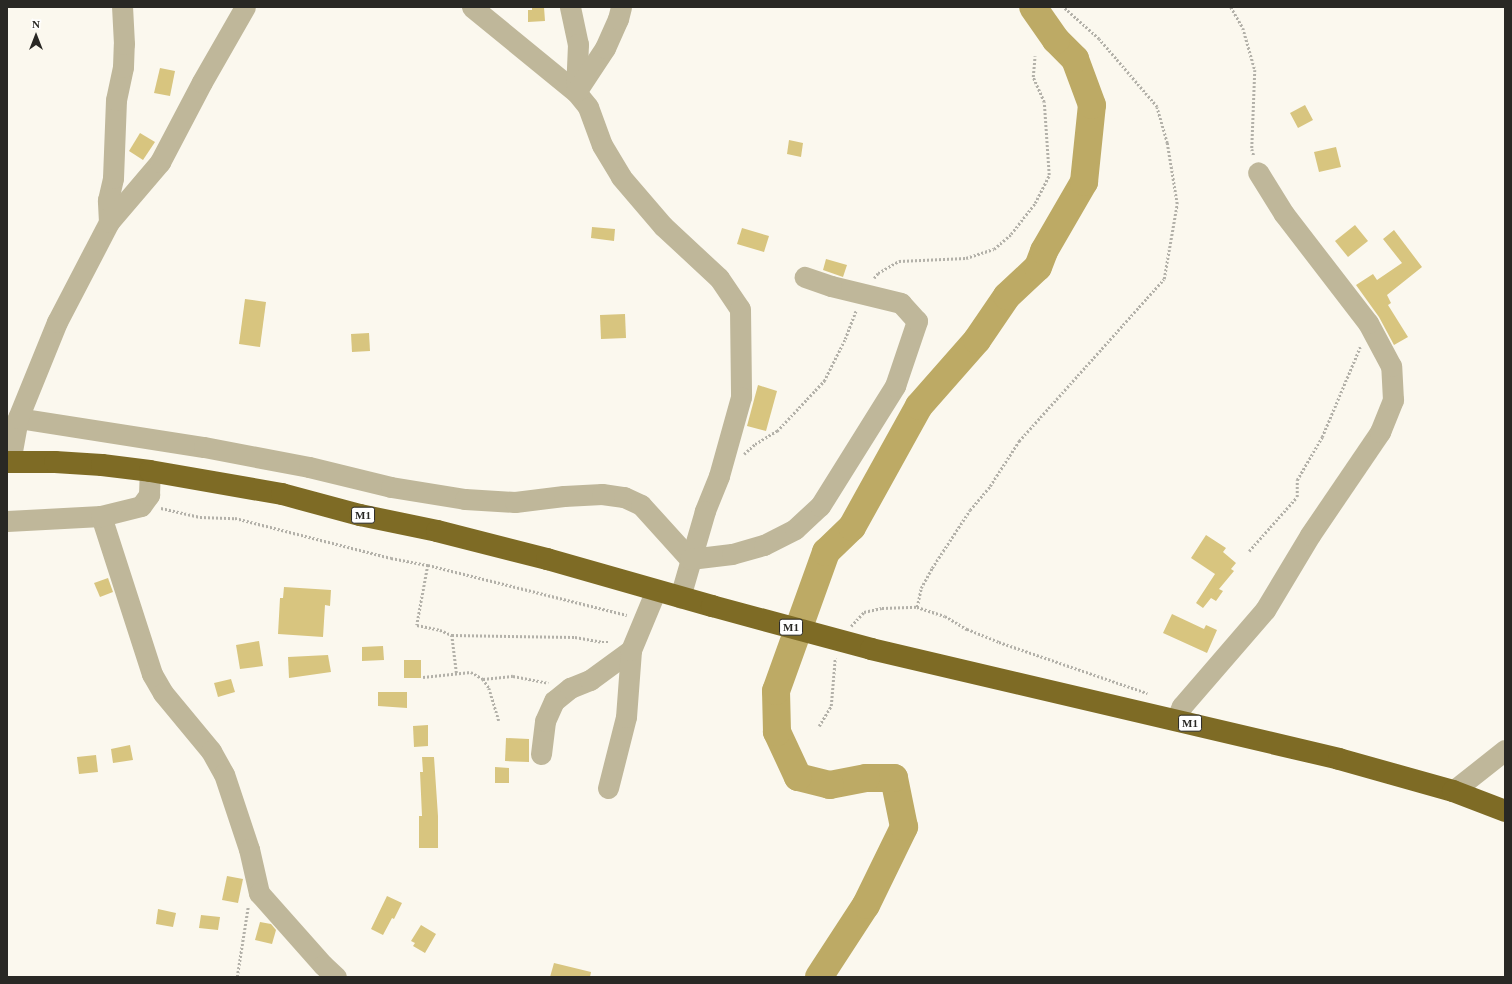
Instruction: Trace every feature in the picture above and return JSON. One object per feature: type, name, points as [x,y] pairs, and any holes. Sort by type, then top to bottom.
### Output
[{"type":"highway","name":"M1","points":[[9,462],[102,465],[150,471],[282,494],[547,559],[871,649],[1176,720],[1339,760],[1453,791],[1505,811]]},
{"type":"street","points":[[109,222],[108,200],[113,178],[116,100],[123,67],[124,44],[122,7]]},
{"type":"street","points":[[9,462],[18,418],[57,322],[109,222],[160,162],[202,82],[246,7]]},
{"type":"street","points":[[472,7],[576,92],[588,107],[602,145],[621,177],[662,226],[719,278],[740,309],[741,397],[719,476],[705,511],[680,597]]},
{"type":"street","points":[[570,7],[578,44],[576,92]]},
{"type":"street","points":[[576,92],[605,48],[618,18],[621,7]]},
{"type":"street","points":[[1176,720],[1182,706],[1265,610],[1310,535],[1380,432],[1393,400],[1391,366],[1368,323],[1284,214],[1258,172]]},
{"type":"street","points":[[690,559],[732,554],[764,545],[795,529],[820,506],[895,386],[917,321],[901,304],[831,286],[805,277]]},
{"type":"street","points":[[18,418],[204,447],[309,467],[391,487],[465,499],[515,502],[564,496],[602,494],[624,497],[641,506],[690,559]]},
{"type":"street","points":[[7,521],[101,516],[141,506],[149,495],[150,471]]},
{"type":"street","points":[[101,516],[152,674],[163,693],[211,751],[224,774],[249,849],[259,893],[336,977]]},
{"type":"street","points":[[608,788],[626,717],[633,646],[656,590]]},
{"type":"street","points":[[541,754],[545,721],[554,701],[570,688],[590,680],[633,646]]},
{"type":"street","points":[[1453,791],[1505,750]]},
{"type":"path","points":[[917,607],[921,588],[932,568],[970,510],[990,486],[1019,441],[1164,279],[1177,204],[1167,143],[1157,107],[1099,39],[1063,7]]},
{"type":"path","points":[[1231,7],[1243,28],[1252,53],[1254,70],[1252,149],[1258,172]]},
{"type":"path","points":[[740,458],[755,444],[777,431],[824,381],[845,339],[863,293],[878,273],[899,261],[966,258],[994,249],[1011,234],[1035,203],[1049,175],[1044,102],[1033,77],[1035,56]]},
{"type":"path","points":[[1249,551],[1297,497],[1297,480],[1322,438],[1354,365],[1368,323]]},
{"type":"path","points":[[149,495],[161,508],[200,517],[234,518],[643,619]]},
{"type":"path","points":[[428,565],[417,626],[440,630],[452,635],[575,637],[633,646]]},
{"type":"path","points":[[452,635],[458,673]]},
{"type":"path","points":[[423,677],[471,672],[483,678],[513,676],[570,688]]},
{"type":"path","points":[[483,678],[489,688],[499,720]]},
{"type":"path","points":[[237,977],[248,904],[259,893]]},
{"type":"building","points":[[532,7],[544,7],[545,21],[528,22],[528,10],[532,10]]},
{"type":"building","points":[[160,68],[175,71],[170,96],[154,93]]},
{"type":"building","points":[[1305,105],[1313,120],[1298,128],[1290,113]]},
{"type":"building","points":[[140,133],[155,142],[143,160],[129,151]]},
{"type":"building","points":[[789,140],[803,143],[801,157],[787,154]]},
{"type":"building","points":[[1336,147],[1341,167],[1319,172],[1314,152]]},
{"type":"building","points":[[1355,225],[1368,241],[1348,257],[1335,241]]},
{"type":"building","points":[[592,227],[615,229],[614,241],[591,238]]},
{"type":"building","points":[[742,228],[769,236],[764,252],[737,244]]},
{"type":"building","points":[[1394,230],[1422,267],[1387,295],[1391,303],[1388,305],[1408,337],[1394,345],[1379,317],[1356,285],[1373,274],[1377,280],[1402,263],[1383,239]]},
{"type":"building","points":[[826,259],[847,265],[843,277],[823,270]]},
{"type":"building","points":[[245,299],[266,302],[260,347],[239,344]]},
{"type":"building","points":[[625,314],[626,338],[601,339],[600,315]]},
{"type":"building","points":[[369,333],[370,351],[352,352],[351,334]]},
{"type":"building","points":[[758,385],[777,391],[766,431],[747,426]]},
{"type":"building","points":[[1206,535],[1226,548],[1223,552],[1236,563],[1231,569],[1234,571],[1219,589],[1223,591],[1216,601],[1211,598],[1203,608],[1196,603],[1215,574],[1191,558]]},
{"type":"building","points":[[108,578],[113,592],[100,597],[94,583]]},
{"type":"building","points":[[284,587],[331,590],[330,606],[325,605],[323,637],[278,634],[280,598],[283,598]]},
{"type":"building","points":[[1172,614],[1204,629],[1206,625],[1217,630],[1207,653],[1163,633]]},
{"type":"building","points":[[259,641],[263,666],[240,669],[236,645]]},
{"type":"building","points":[[383,646],[384,660],[362,661],[362,647]]},
{"type":"building","points":[[328,655],[331,672],[289,678],[288,657]]},
{"type":"building","points":[[404,660],[421,660],[421,678],[404,678]]},
{"type":"building","points":[[231,679],[235,692],[218,697],[214,683]]},
{"type":"building","points":[[378,692],[407,692],[407,708],[378,706]]},
{"type":"building","points":[[428,725],[428,746],[414,747],[413,726]]},
{"type":"building","points":[[506,738],[529,739],[529,762],[505,761]]},
{"type":"building","points":[[130,745],[133,760],[113,763],[111,749]]},
{"type":"building","points":[[96,755],[98,772],[79,774],[77,757]]},
{"type":"building","points":[[422,757],[434,757],[438,816],[438,848],[419,848],[419,816],[422,816],[420,772],[423,772]]},
{"type":"building","points":[[495,767],[509,768],[509,783],[495,783]]},
{"type":"building","points":[[227,876],[243,879],[238,903],[222,900]]},
{"type":"building","points":[[387,896],[402,903],[394,919],[392,918],[383,935],[371,929]]},
{"type":"building","points":[[158,909],[176,913],[173,927],[156,924]]},
{"type":"building","points":[[201,915],[220,917],[218,930],[199,928]]},
{"type":"building","points":[[260,922],[271,924],[276,930],[272,944],[255,940]]},
{"type":"building","points":[[421,925],[436,934],[425,953],[413,946],[415,943],[411,941]]},
{"type":"building","points":[[554,963],[591,972],[590,977],[550,977]]},
{"type":"waterway","points":[[819,977],[866,905],[904,827],[894,778],[866,778],[830,785],[798,777],[777,732],[776,691],[826,552],[852,527],[919,406],[977,340],[1007,296],[1038,267],[1044,251],[1084,182],[1092,105],[1075,59],[1056,40],[1033,7]]}]
